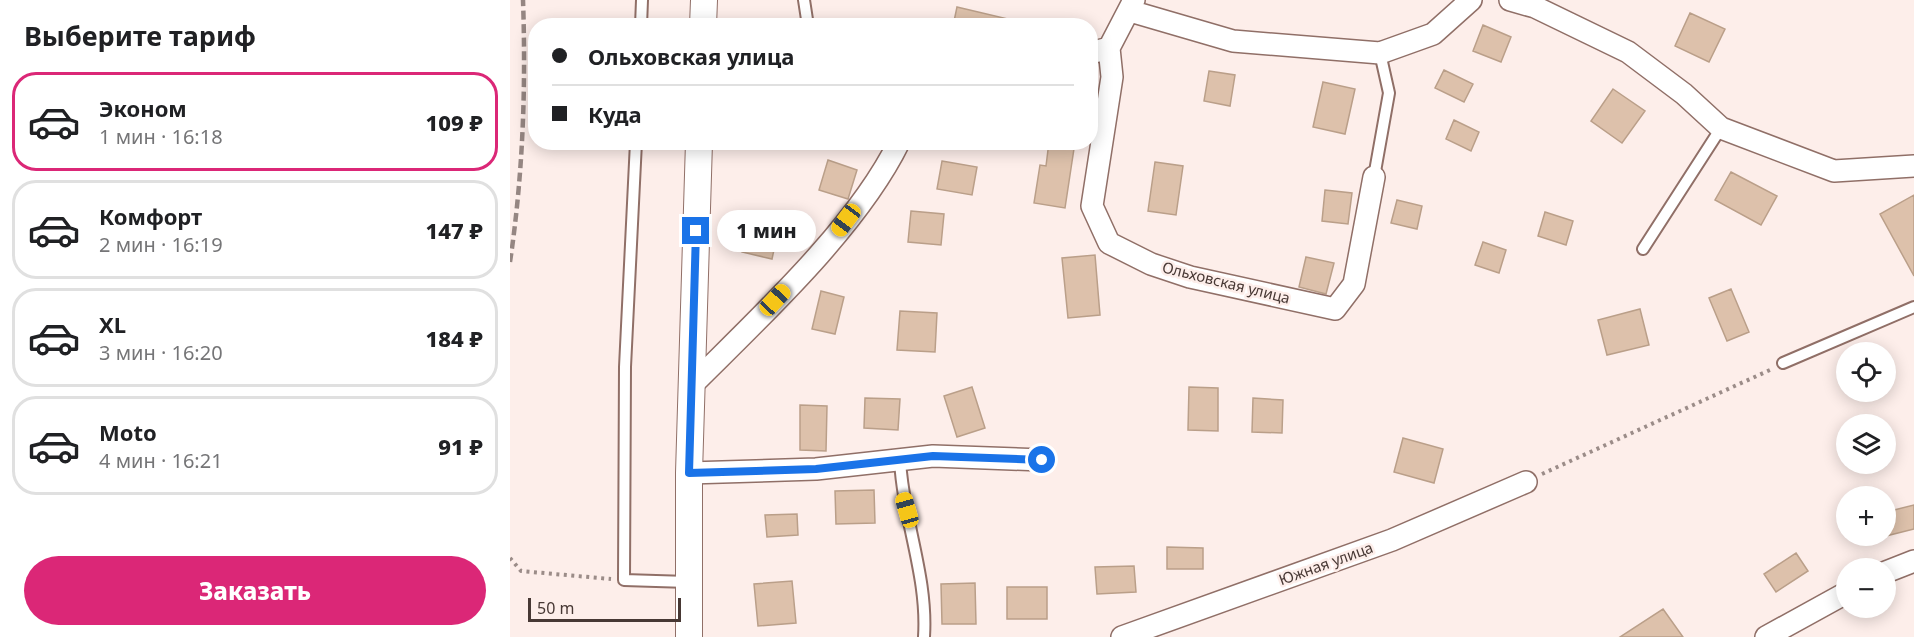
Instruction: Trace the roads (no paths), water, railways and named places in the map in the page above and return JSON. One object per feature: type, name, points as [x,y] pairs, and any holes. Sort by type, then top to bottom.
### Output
[{"type":"street","points":[[703,18],[704,0]]},
{"type":"street","points":[[1132,5],[1233,41],[1380,53],[1433,34],[1471,0]]},
{"type":"street","points":[[1510,0],[1535,7],[1628,52],[1684,94],[1721,128],[1834,171],[1914,166]]},
{"type":"street","name":"Ольховская улица","points":[[1132,5],[1100,50],[1112,77],[1092,206],[1109,243],[1151,264],[1248,292],[1335,309],[1354,284],[1374,177]]},
{"type":"street","points":[[689,637],[689,473],[699,150]]},
{"type":"street","points":[[691,386],[833,238],[888,165],[895,150]]},
{"type":"street","points":[[689,473],[816,469],[933,456],[1042,460]]},
{"type":"street","name":"Южная улица","points":[[1122,637],[1392,540],[1526,482]]},
{"type":"street","points":[[1896,568],[1914,561]]},
{"type":"street","points":[[1767,637],[1836,598]]},
{"type":"lane","points":[[641,18],[642,0]]},
{"type":"lane","points":[[804,0],[806,18]]},
{"type":"lane","points":[[1374,177],[1389,93],[1380,53]]},
{"type":"lane","points":[[1643,249],[1721,128]]},
{"type":"lane","points":[[636,150],[625,367],[624,580],[688,582]]},
{"type":"lane","points":[[1784,363],[1914,307]]},
{"type":"lane","points":[[900,460],[902,489],[913,531],[922,586],[924,637]]},
{"type":"railway","points":[[510,262],[518,197],[522,131],[523,0]]}]
